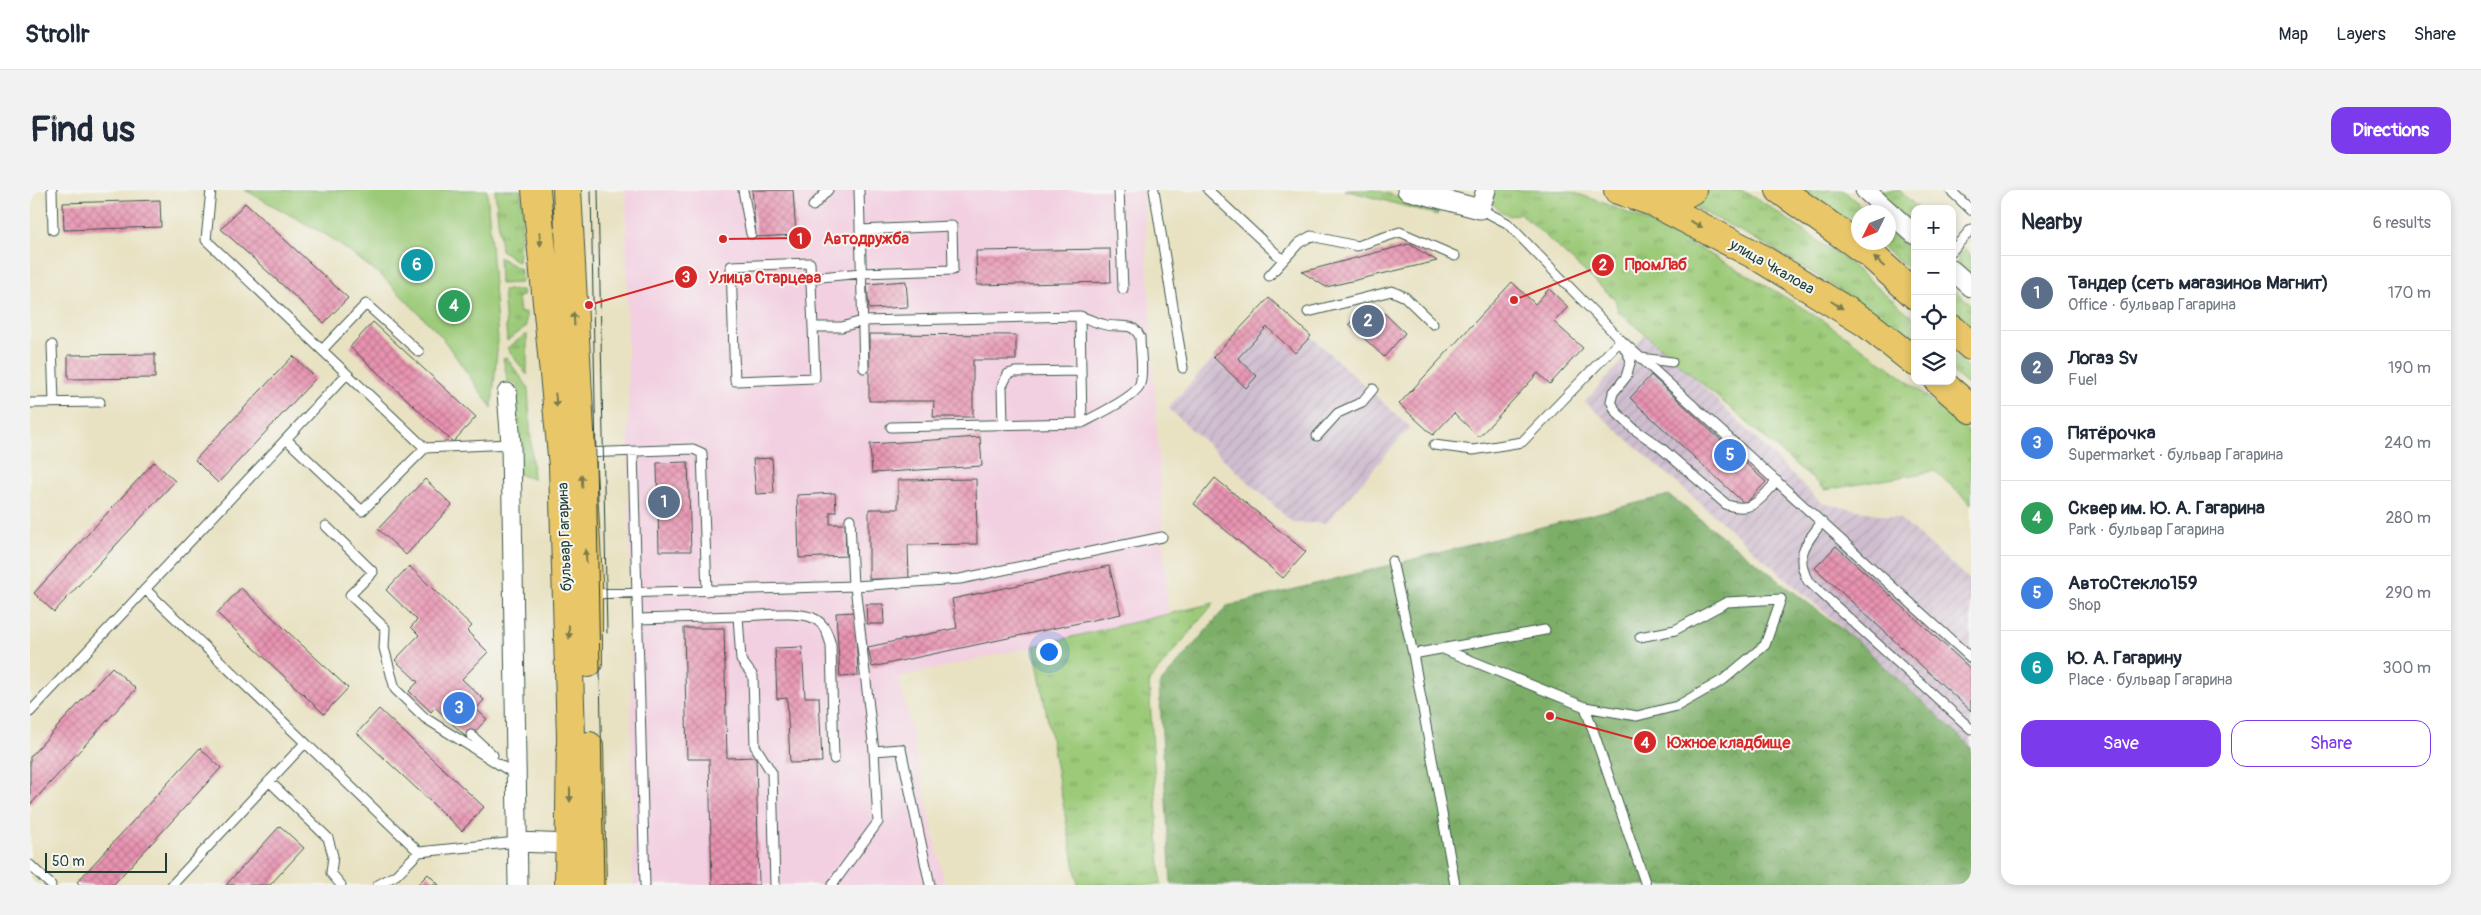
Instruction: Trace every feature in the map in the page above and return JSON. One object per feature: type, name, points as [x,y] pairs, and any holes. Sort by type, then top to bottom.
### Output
[{"type":"main road","name":"бульвар Гагарина","points":[[536,190],[563,466],[578,591],[592,885]]},
{"type":"main road","name":"бульвар Гагарина","points":[[567,190],[580,453],[578,591],[571,737],[569,885]]},
{"type":"main road","name":"улица Чкалова","points":[[1618,190],[1653,202],[1757,256],[1866,323],[1911,359]]},
{"type":"main road","points":[[1653,202],[1676,199],[1692,190]]},
{"type":"main road","points":[[1780,190],[1871,256],[1911,291]]},
{"type":"main road","points":[[1956,333],[1971,346]]},
{"type":"main road","points":[[1944,385],[1971,408]]},
{"type":"street","points":[[1407,190],[1480,209],[1486,190]]},
{"type":"street","points":[[1865,190],[1911,231]]},
{"type":"street","points":[[1956,274],[1971,287]]},
{"type":"street","points":[[507,393],[512,444],[513,773],[518,885]]},
{"type":"street","points":[[517,842],[570,844]]},
{"type":"lane","points":[[52,190],[53,230]]},
{"type":"lane","points":[[211,190],[206,240],[425,448]]},
{"type":"lane","points":[[743,190],[751,234]]},
{"type":"lane","points":[[812,206],[828,190]]},
{"type":"lane","points":[[859,190],[864,368]]},
{"type":"lane","points":[[1119,190],[1123,290]]},
{"type":"lane","points":[[1154,190],[1183,368]]},
{"type":"lane","points":[[1208,190],[1283,260]]},
{"type":"lane","points":[[1950,190],[1971,210]]},
{"type":"lane","points":[[1480,209],[1507,224],[1621,340],[1971,658]]},
{"type":"lane","points":[[811,278],[861,273],[953,270],[952,226],[860,230]]},
{"type":"lane","points":[[1953,250],[1971,229]]},
{"type":"lane","points":[[1269,276],[1299,243],[1311,236],[1357,246],[1400,232],[1455,256]]},
{"type":"lane","points":[[810,263],[813,327],[815,378],[735,381],[731,266],[810,263]]},
{"type":"lane","points":[[1308,312],[1392,291],[1405,297],[1433,324]]},
{"type":"lane","points":[[322,350],[366,304],[419,352]]},
{"type":"lane","points":[[813,327],[842,326],[862,321],[1080,316],[1107,326],[1127,325],[1138,332],[1140,337],[1140,384],[1132,394],[1082,423],[892,427]]},
{"type":"lane","points":[[1080,316],[1082,423]]},
{"type":"lane","points":[[1434,445],[1472,450],[1522,442],[1621,340]]},
{"type":"lane","points":[[1621,340],[1631,360],[1626,376],[1614,393],[1612,401],[1616,412],[1634,429],[1660,447],[1727,505],[1747,508],[1755,504],[1777,481]]},
{"type":"lane","points":[[52,345],[54,402]]},
{"type":"lane","points":[[1641,358],[1672,362]]},
{"type":"lane","points":[[1003,425],[1002,386],[1008,374],[1015,372],[1081,371]]},
{"type":"lane","points":[[30,712],[347,374]]},
{"type":"lane","points":[[1317,436],[1338,413],[1362,402],[1373,389]]},
{"type":"lane","points":[[30,402],[100,402]]},
{"type":"lane","points":[[286,440],[362,511],[425,448],[512,444]]},
{"type":"lane","points":[[580,453],[693,449],[702,453],[707,591]]},
{"type":"lane","points":[[633,452],[645,885]]},
{"type":"lane","points":[[832,885],[878,822],[874,751],[854,586],[850,519]]},
{"type":"lane","points":[[1822,522],[1808,541],[1801,556],[1802,569],[1808,581],[1971,729]]},
{"type":"lane","points":[[326,526],[373,572],[350,595],[385,628],[384,648],[394,689],[425,718],[513,773]]},
{"type":"lane","points":[[578,591],[637,593],[707,591],[854,586],[960,579],[1162,537]]},
{"type":"lane","points":[[1392,561],[1413,654],[1455,885]]},
{"type":"lane","points":[[146,589],[419,852]]},
{"type":"lane","points":[[1443,648],[1585,707],[1637,716],[1677,706],[1716,684],[1765,645],[1781,598],[1727,602],[1675,630],[1640,638]]},
{"type":"lane","points":[[638,619],[802,615],[815,619],[826,630],[831,645],[834,759]]},
{"type":"lane","points":[[738,616],[741,660],[753,676],[755,746],[772,773],[775,885]]},
{"type":"lane","points":[[1413,654],[1545,630]]},
{"type":"lane","points":[[1585,707],[1646,885]]},
{"type":"lane","points":[[471,735],[513,773]]},
{"type":"lane","points":[[172,885],[305,743]]},
{"type":"lane","points":[[874,751],[901,749],[930,885]]},
{"type":"lane","points":[[269,781],[328,838],[333,856],[332,873],[341,885]]},
{"type":"lane","points":[[378,885],[396,875],[419,852],[517,842]]},
{"type":"lane","points":[[30,865],[51,885]]},
{"type":"shaded area","points":[[626,190],[1143,190],[1168,616],[899,677],[945,885],[633,885]]},
{"type":"shaded area","points":[[1269,298],[1410,427],[1326,523],[1293,523],[1168,408]]},
{"type":"shaded area","points":[[1648,332],[1821,503],[1899,518],[1971,581],[1971,747],[1857,641],[1585,402]]},
{"type":"green space","points":[[245,190],[487,190],[498,340],[492,408],[441,336],[382,276],[328,236]]},
{"type":"green space","points":[[495,190],[521,190],[523,213],[518,262],[501,250]]},
{"type":"green space","points":[[1345,190],[1375,190],[1439,208],[1437,215]]},
{"type":"green space","points":[[1495,190],[1542,190],[1567,191],[1602,202],[1670,233],[1808,311],[1875,357],[1940,407],[1971,434],[1971,504],[1935,471],[1825,490],[1618,311],[1615,299],[1520,213],[1510,216],[1499,210],[1491,201]]},
{"type":"green space","points":[[1709,190],[1741,190],[1767,205],[1849,263],[1911,316],[1911,339],[1808,270],[1724,222],[1695,208]]},
{"type":"green space","points":[[1803,190],[1843,190],[1860,205],[1851,205],[1851,224]]},
{"type":"green space","points":[[1874,190],[1899,190],[1915,205],[1911,205],[1911,222],[1896,209],[1896,205],[1891,205]]},
{"type":"green space","points":[[1896,237],[1911,250],[1911,271],[1886,250],[1896,250]]},
{"type":"green space","points":[[1964,248],[1971,255],[1971,277],[1958,265],[1958,254]]},
{"type":"green space","points":[[499,257],[521,270],[521,283],[500,284]]},
{"type":"green space","points":[[503,290],[522,290],[523,295],[518,297],[520,313],[526,312],[526,327],[507,341]]},
{"type":"green space","points":[[1956,291],[1971,304],[1971,325],[1956,312]]},
{"type":"green space","points":[[527,334],[527,375],[507,348]]},
{"type":"green space","points":[[506,357],[528,387],[533,479],[518,474],[517,384],[508,383],[503,358]]},
{"type":"green space","points":[[1956,357],[1971,371],[1971,387],[1956,375]]},
{"type":"green space","points":[[1669,495],[1857,641],[1971,747],[1971,885],[1171,885],[1159,685],[1227,606]]},
{"type":"green space","points":[[1214,603],[1149,681],[1161,885],[1078,885],[1034,646]]},
{"type":"building","points":[[752,190],[793,190],[796,235],[756,237]]},
{"type":"building","points":[[160,200],[161,227],[64,230],[63,203]]},
{"type":"building","points":[[245,203],[348,298],[324,323],[221,229]]},
{"type":"building","points":[[1409,244],[1437,261],[1326,287],[1302,272]]},
{"type":"building","points":[[1110,249],[1111,282],[977,285],[976,251]]},
{"type":"building","points":[[906,281],[908,307],[869,309],[867,284]]},
{"type":"building","points":[[1512,282],[1535,304],[1549,289],[1568,307],[1554,322],[1583,348],[1550,384],[1538,373],[1479,437],[1454,413],[1433,435],[1399,404]]},
{"type":"building","points":[[1269,298],[1311,336],[1295,353],[1267,327],[1238,358],[1257,376],[1246,388],[1213,357]]},
{"type":"building","points":[[1384,313],[1405,333],[1384,357],[1349,324],[1358,315]]},
{"type":"building","points":[[373,322],[476,417],[453,442],[350,347]]},
{"type":"building","points":[[869,334],[1016,335],[1016,360],[973,360],[973,417],[933,417],[934,401],[869,401]]},
{"type":"building","points":[[155,354],[155,378],[68,379],[68,355]]},
{"type":"building","points":[[293,356],[316,378],[218,483],[195,460]]},
{"type":"building","points":[[1651,375],[1766,482],[1745,504],[1630,398]]},
{"type":"building","points":[[980,437],[982,466],[872,473],[870,444]]},
{"type":"building","points":[[772,458],[774,493],[756,494],[753,459]]},
{"type":"building","points":[[154,462],[175,481],[54,612],[34,593]]},
{"type":"building","points":[[688,462],[691,551],[659,551],[657,463]]},
{"type":"building","points":[[1215,478],[1306,552],[1283,578],[1194,504]]},
{"type":"building","points":[[425,479],[452,505],[406,555],[378,529]]},
{"type":"building","points":[[976,479],[977,544],[908,545],[909,579],[869,579],[869,509],[898,509],[898,480]]},
{"type":"building","points":[[835,493],[836,512],[830,512],[830,524],[845,524],[846,556],[799,558],[797,495]]},
{"type":"building","points":[[1836,546],[1971,669],[1971,711],[1815,568]]},
{"type":"building","points":[[409,566],[472,626],[467,631],[488,652],[462,679],[484,700],[476,709],[487,719],[468,739],[435,707],[431,712],[409,691],[418,682],[395,660],[419,635],[411,627],[417,620],[386,590]]},
{"type":"building","points":[[1109,566],[1121,614],[872,667],[868,647],[957,628],[952,599]]},
{"type":"building","points":[[241,588],[348,688],[324,714],[217,613]]},
{"type":"building","points":[[866,604],[883,604],[884,624],[867,624]]},
{"type":"building","points":[[855,612],[858,676],[840,677],[836,613]]},
{"type":"building","points":[[684,628],[724,628],[727,758],[756,757],[759,885],[712,885],[709,759],[687,759]]},
{"type":"building","points":[[802,647],[805,697],[819,697],[822,762],[790,763],[787,698],[777,699],[775,648]]},
{"type":"building","points":[[112,667],[136,689],[30,805],[30,757]]},
{"type":"building","points":[[379,709],[484,807],[462,831],[357,733]]},
{"type":"building","points":[[200,748],[221,768],[113,885],[80,885],[77,882]]},
{"type":"building","points":[[280,826],[304,848],[270,885],[226,885]]},
{"type":"building","points":[[428,874],[439,885],[417,885]]},
{"type":"tram line","points":[[591,190],[604,885]]},
{"type":"tram line","points":[[598,190],[607,633]]},
{"type":"place","name":"Автодружба","points":[[723,239]]},
{"type":"place","name":"Ю. А. Гагарину","points":[[417,265]]},
{"type":"place","name":"ПромЛаб","points":[[1514,300]]},
{"type":"place","name":"Улица Старцева","points":[[589,305]]},
{"type":"place","name":"Сквер им. Ю. А. Гагарина","points":[[454,306]]},
{"type":"place","name":"Логаз Sv","points":[[1368,321]]},
{"type":"place","name":"АвтоСтекло159","points":[[1730,455]]},
{"type":"place","name":"Тандер (сеть магазинов Магнит)","points":[[664,502]]},
{"type":"place","name":"Пятёрочка","points":[[459,708]]},
{"type":"place","name":"Южное кладбище","points":[[1550,716]]}]
